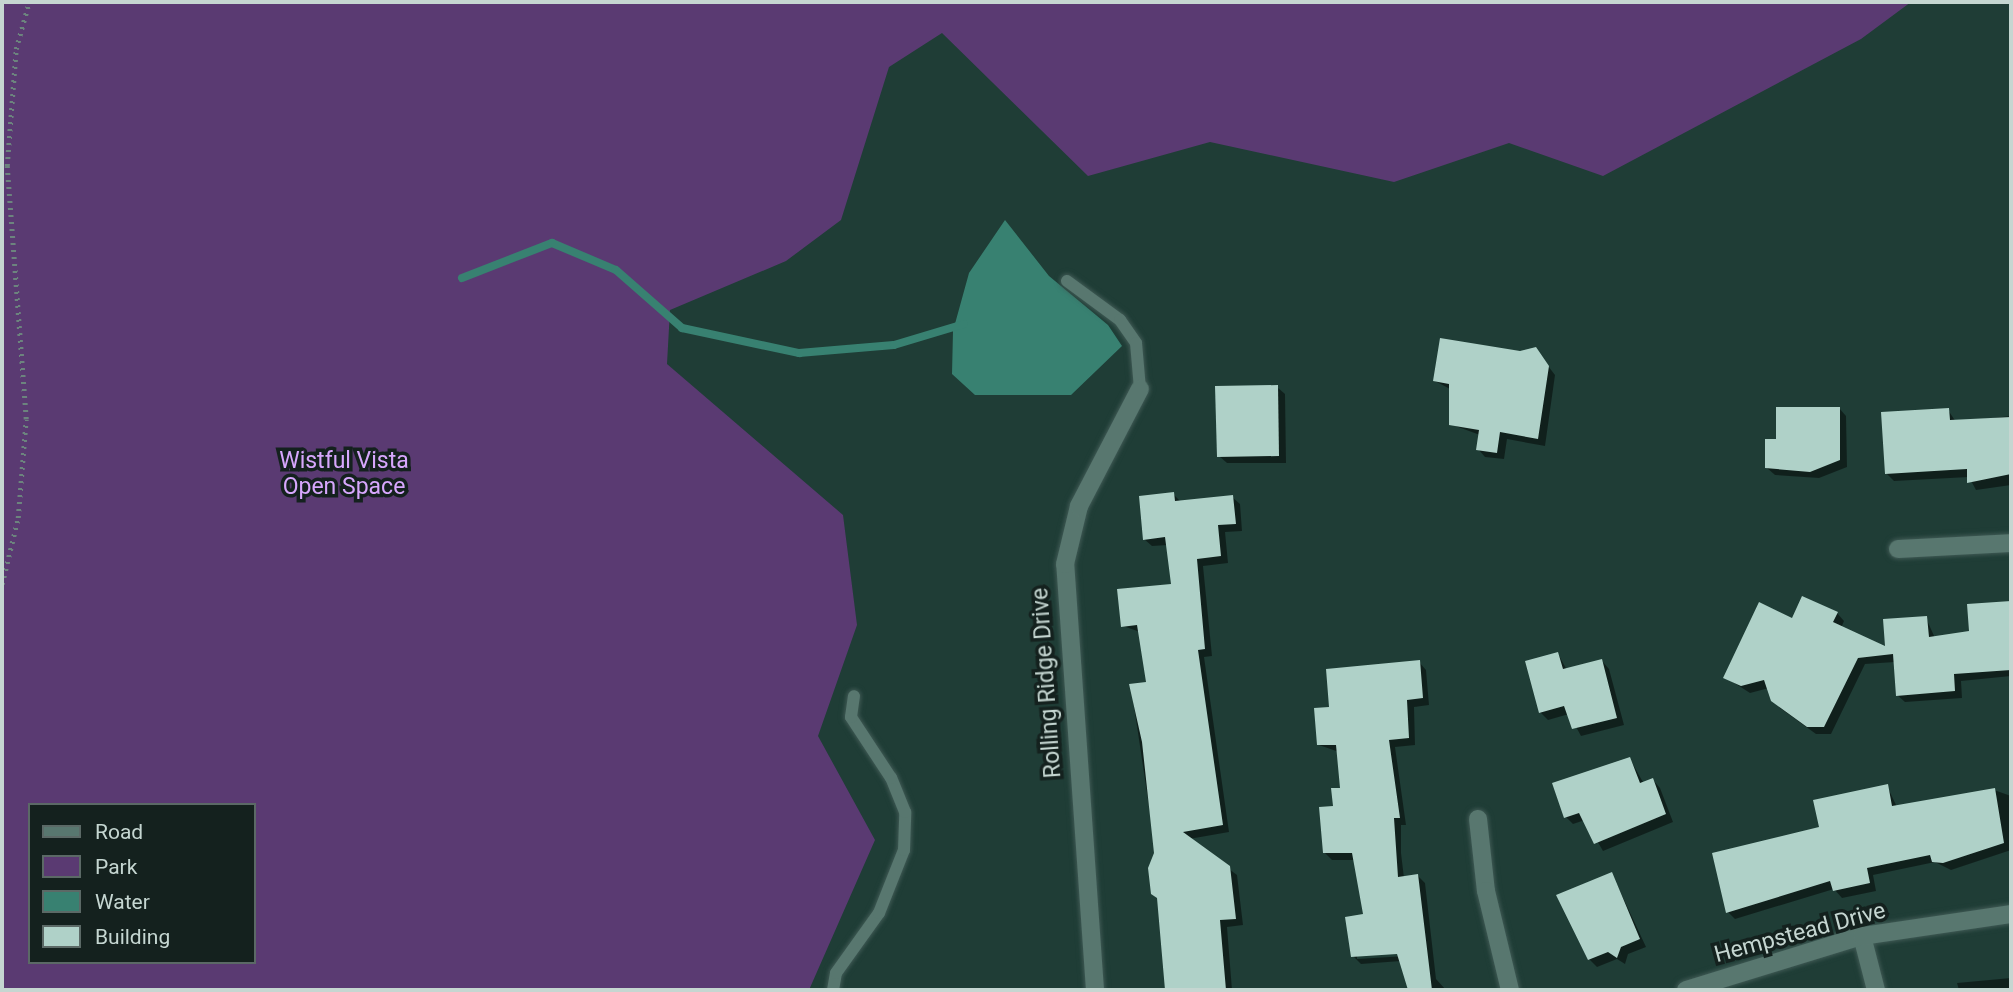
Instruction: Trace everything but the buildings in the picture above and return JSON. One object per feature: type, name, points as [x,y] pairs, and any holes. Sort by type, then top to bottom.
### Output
[{"type":"street","name":"Rolling Ridge Drive","points":[[1096,990],[1065,564],[1079,506],[1140,389]]},
{"type":"street","points":[[1898,549],[2011,543]]},
{"type":"street","points":[[1478,819],[1486,891],[1510,990]]},
{"type":"street","name":"Hempstead Drive","points":[[1686,990],[1862,936],[2011,914]]},
{"type":"street","points":[[1862,936],[1876,990]]},
{"type":"lane","points":[[1066,281],[1120,320],[1136,343],[1140,389]]},
{"type":"lane","points":[[833,990],[836,973],[879,914],[904,850],[905,811],[891,778],[851,717],[853,696]]},
{"type":"path","points":[[2,584],[19,518],[26,419],[7,166],[16,49],[29,2]]},
{"type":"green space","name":"Wistful Vista Open Space","points":[[2,2],[1911,2],[1861,39],[1603,176],[1509,143],[1394,182],[1210,142],[1088,176],[942,33],[889,67],[841,220],[786,261],[670,310],[667,364],[843,515],[857,625],[818,736],[875,840],[809,990],[2,990]]},
{"type":"water","points":[[1005,220],[1049,276],[1108,325],[1122,346],[1071,395],[975,395],[952,374],[953,331],[969,273]]},
{"type":"waterway","points":[[462,278],[552,243],[616,270],[682,328],[799,353],[894,345],[964,324]]}]
